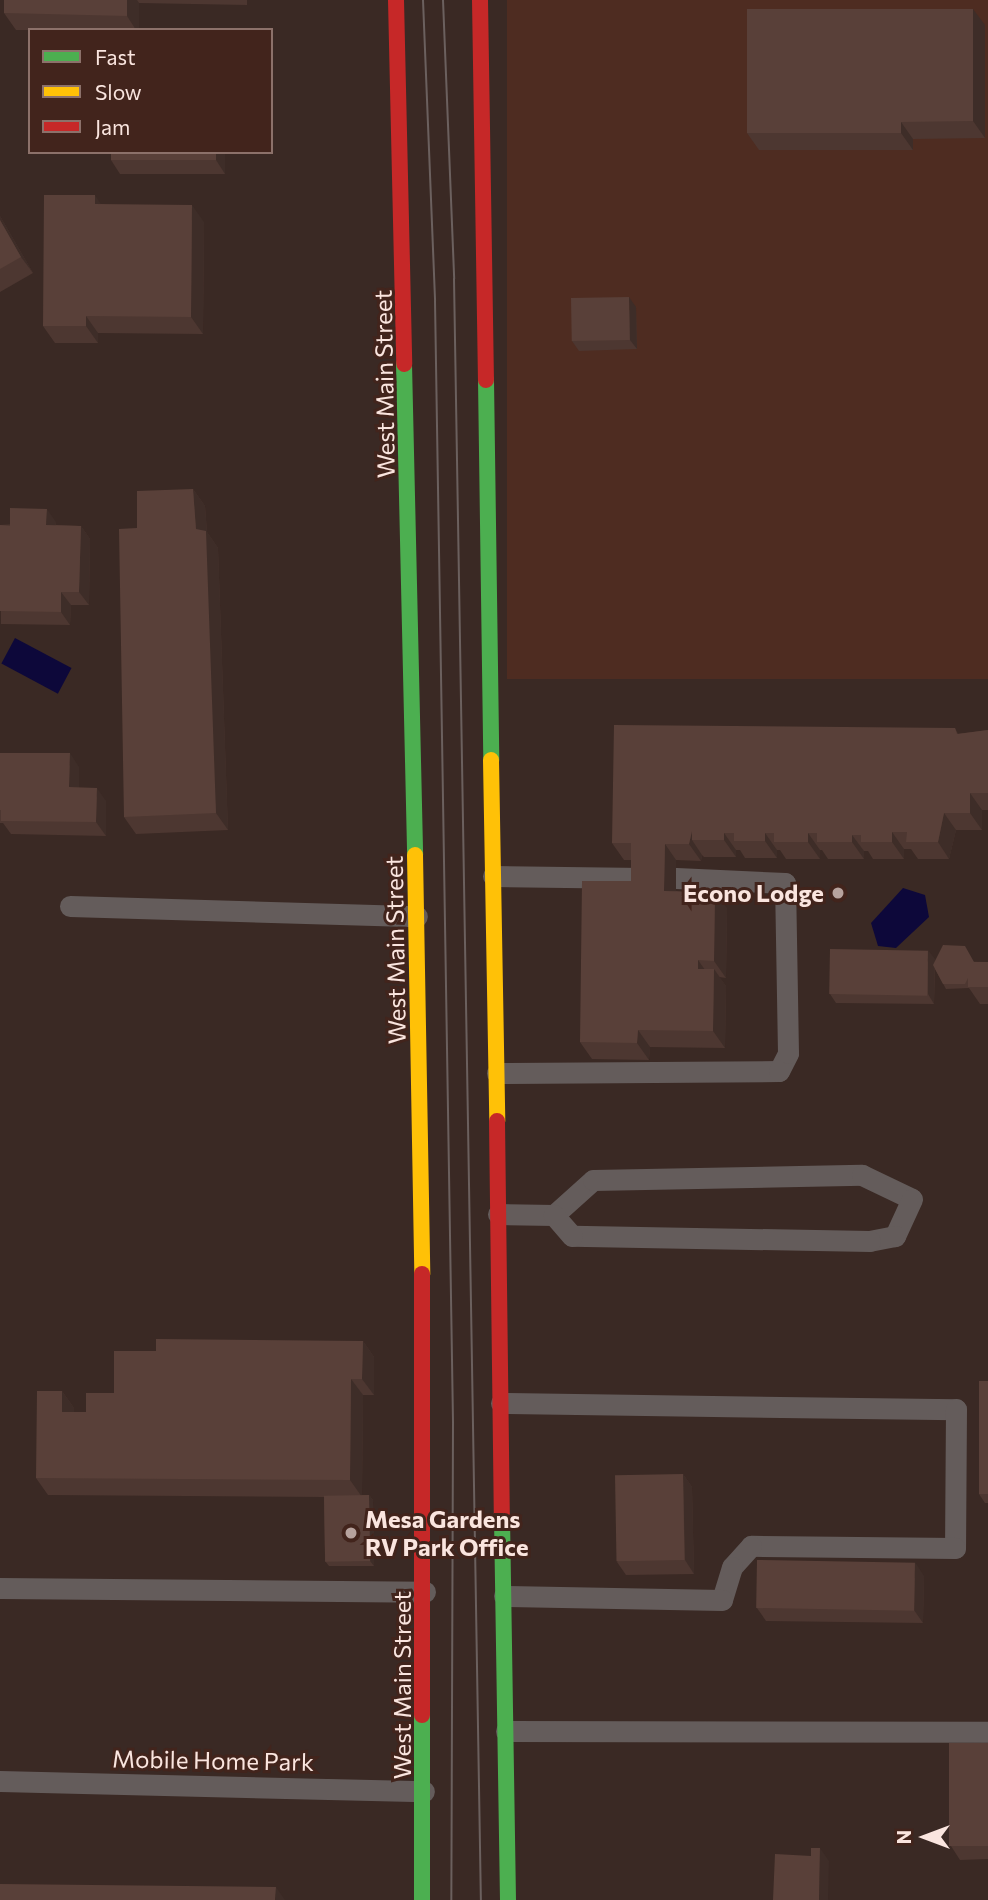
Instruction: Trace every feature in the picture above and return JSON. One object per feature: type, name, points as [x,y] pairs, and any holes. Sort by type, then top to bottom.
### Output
[{"type":"main road","name":"West Main Street","points":[[396,0],[417,916],[425,1592],[422,1900]]},
{"type":"main road","points":[[480,0],[508,1900]]},
{"type":"lane","points":[[493,876],[643,878]]},
{"type":"lane","points":[[496,1073],[779,1071],[788,1053],[785,883],[676,878]]},
{"type":"lane","points":[[70,906],[417,916]]},
{"type":"lane","points":[[498,1214],[554,1215],[593,1180],[862,1175],[912,1199],[895,1236],[870,1241],[572,1236],[554,1215]]},
{"type":"lane","points":[[501,1404],[956,1409],[955,1548],[751,1546],[732,1567],[722,1600],[504,1595]]},
{"type":"lane","points":[[0,1588],[425,1592]]},
{"type":"lane","points":[[506,1731],[988,1732]]},
{"type":"lane","name":"Mobile Home Park","points":[[0,1781],[424,1791]]},
{"type":"shaded area","points":[[507,0],[988,0],[988,679],[507,679]]},
{"type":"shaded area","points":[[15,638],[72,668],[58,694],[1,664]]},
{"type":"shaded area","points":[[903,888],[925,895],[929,917],[896,948],[878,946],[871,923]]},
{"type":"building","points":[[4,0],[127,0],[127,16],[4,13]]},
{"type":"building","points":[[747,9],[973,9],[973,121],[901,122],[901,133],[747,133]]},
{"type":"building","points":[[111,154],[216,154],[216,160],[111,160]]},
{"type":"building","points":[[44,195],[95,195],[95,204],[192,205],[191,317],[86,316],[86,326],[43,326]]},
{"type":"building","points":[[0,220],[21,257],[0,269]]},
{"type":"building","points":[[629,297],[630,340],[572,341],[571,298]]},
{"type":"building","points":[[193,489],[196,529],[206,531],[216,813],[124,817],[119,529],[137,528],[137,491]]},
{"type":"building","points":[[10,508],[47,509],[46,525],[81,526],[79,592],[61,592],[61,612],[0,611],[0,525],[10,526]]},
{"type":"building","points":[[614,725],[955,728],[957,734],[988,730],[988,793],[970,793],[970,813],[944,813],[938,842],[906,842],[907,832],[892,832],[892,842],[861,842],[861,835],[852,835],[852,842],[817,842],[817,833],[808,833],[808,842],[774,842],[774,833],[765,833],[765,841],[734,841],[734,833],[724,833],[724,840],[692,840],[692,831],[689,844],[665,844],[664,891],[715,892],[714,961],[698,960],[698,969],[714,969],[713,1031],[638,1030],[637,1043],[580,1042],[582,881],[631,881],[631,843],[612,843]]},
{"type":"building","points":[[0,753],[70,753],[69,787],[97,788],[96,822],[1,821]]},
{"type":"building","points":[[943,945],[965,946],[974,962],[968,962],[968,978],[965,984],[943,984],[933,965]]},
{"type":"building","points":[[830,949],[928,951],[927,996],[829,994]]},
{"type":"building","points":[[968,962],[988,962],[988,987],[968,987]]},
{"type":"building","points":[[156,1339],[363,1341],[362,1379],[351,1379],[350,1480],[36,1478],[37,1391],[62,1391],[62,1412],[86,1412],[86,1393],[114,1393],[114,1351],[156,1351]]},
{"type":"building","points":[[979,1381],[988,1381],[988,1494],[979,1494]]},
{"type":"building","points":[[683,1474],[685,1560],[617,1561],[615,1475]]},
{"type":"building","name":"Mesa Gardens RV Park Office","points":[[369,1495],[370,1561],[325,1562],[324,1496]]},
{"type":"building","points":[[757,1560],[915,1563],[914,1611],[756,1608]]},
{"type":"building","points":[[949,1743],[988,1743],[988,1846],[949,1846]]},
{"type":"building","points":[[811,1848],[820,1848],[819,1900],[773,1900],[775,1854],[811,1856]]},
{"type":"building","points":[[0,1884],[276,1887],[275,1900],[0,1900]]},
{"type":"tram line","points":[[423,0],[435,301],[453,1424],[451,1900]]},
{"type":"tram line","points":[[443,0],[454,279],[481,1900]]},
{"type":"traffic: fast","points":[[404,364],[415,855]]},
{"type":"traffic: fast","points":[[486,380],[491,760]]},
{"type":"traffic: fast","points":[[502,1518],[508,1900]]},
{"type":"traffic: fast","points":[[422,1715],[422,1900]]},
{"type":"traffic: slow","points":[[491,760],[497,1121]]},
{"type":"traffic: slow","points":[[415,855],[422,1274]]},
{"type":"traffic: jam","points":[[396,0],[404,364]]},
{"type":"traffic: jam","points":[[480,0],[486,380]]},
{"type":"traffic: jam","points":[[497,1121],[502,1518]]},
{"type":"traffic: jam","points":[[422,1274],[422,1715]]},
{"type":"place","name":"Econo Lodge","points":[[838,893]]},
{"type":"place","name":"Mesa Gardens RV Park Office","points":[[351,1533]]}]
